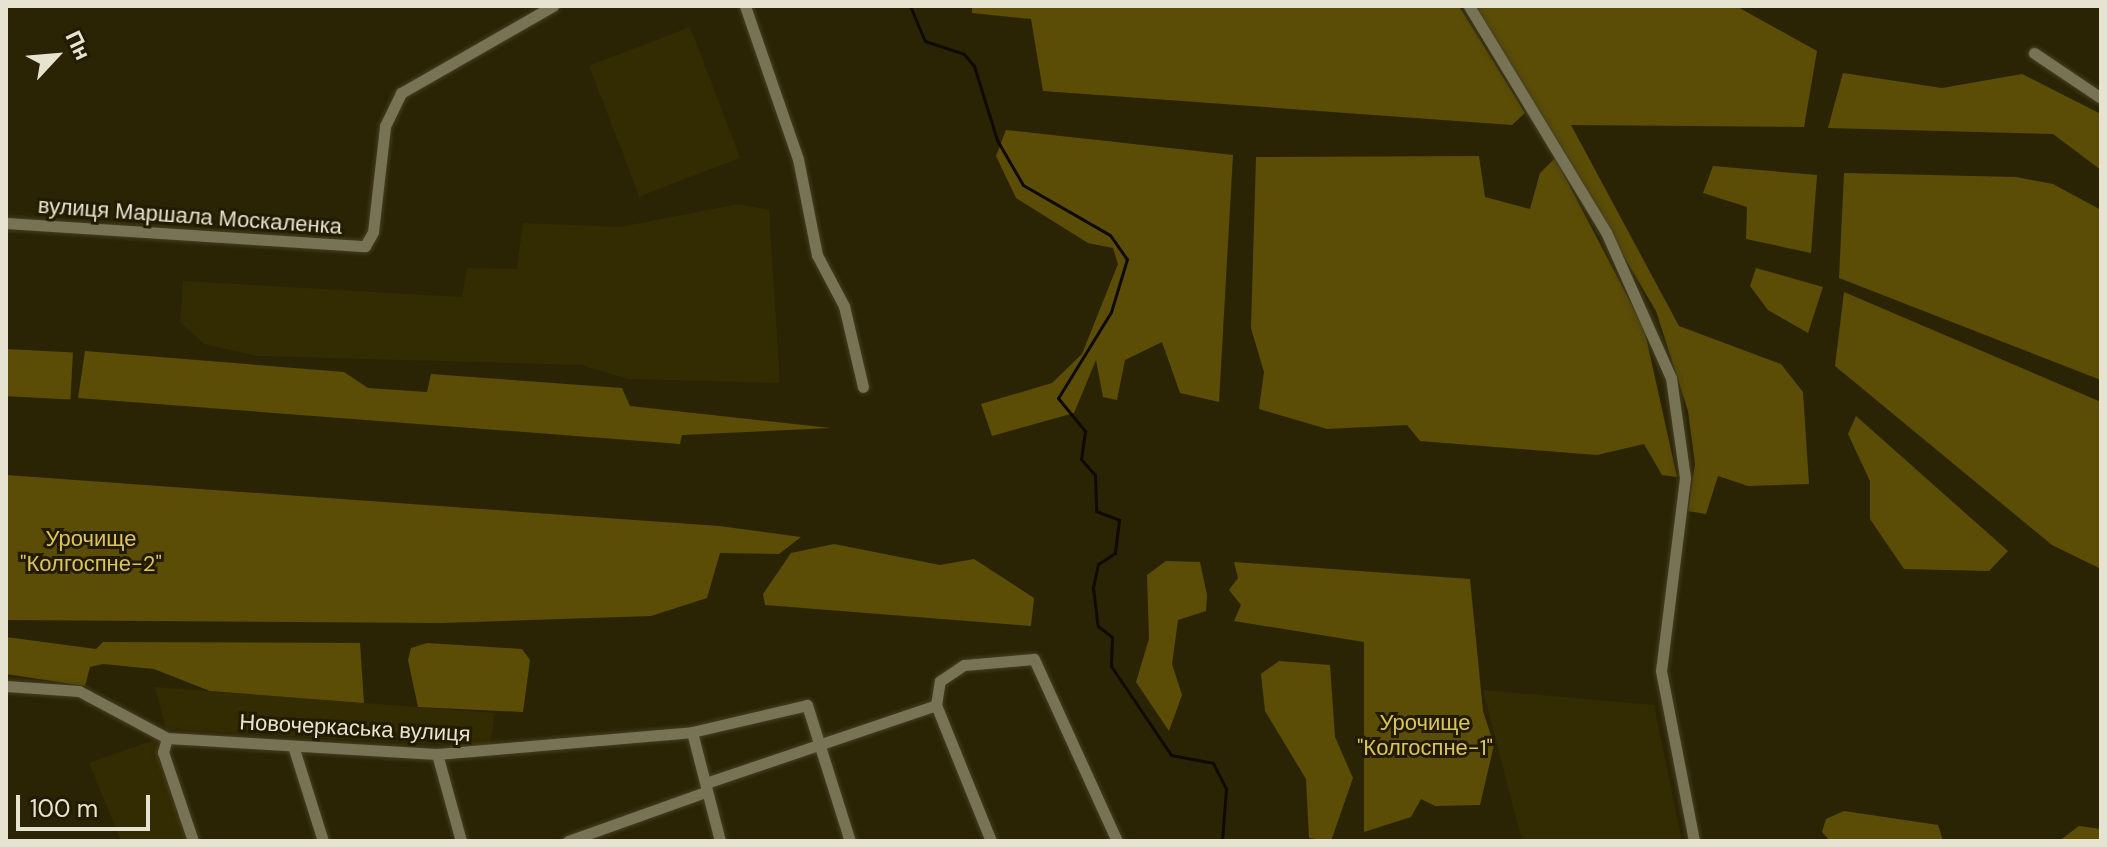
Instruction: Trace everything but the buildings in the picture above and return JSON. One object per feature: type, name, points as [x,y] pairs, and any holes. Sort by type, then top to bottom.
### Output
[{"type":"street","name":"вулиця Маршала Москаленка","points":[[6,223],[340,247],[370,241],[385,126],[401,93],[553,6]]},
{"type":"street","points":[[745,6],[798,159],[817,255],[844,306],[863,387]]},
{"type":"street","points":[[1469,6],[1606,232],[1671,378],[1685,478],[1661,671],[1694,841]]},
{"type":"street","points":[[2034,53],[2101,98]]},
{"type":"street","points":[[991,841],[936,705],[940,681],[964,665],[1034,659],[1117,841]]},
{"type":"street","name":"Новочеркаська вулиця","points":[[6,686],[79,691],[167,738],[294,749],[437,754],[692,732],[807,705],[818,747]]},
{"type":"street","points":[[568,841],[601,836],[705,788],[936,705]]},
{"type":"street","points":[[692,732],[720,841]]},
{"type":"street","points":[[167,738],[163,752],[193,841]]},
{"type":"street","points":[[818,747],[850,841]]},
{"type":"street","points":[[294,749],[323,841]]},
{"type":"street","points":[[437,754],[461,841]]},
{"type":"shaded area","points":[[690,27],[740,158],[639,196],[589,66]]},
{"type":"shaded area","points":[[739,204],[769,210],[780,383],[628,379],[581,365],[257,356],[204,344],[180,322],[183,281],[462,297],[467,268],[517,269],[523,223],[620,227]]},
{"type":"shaded area","points":[[155,687],[495,713],[490,747],[166,729]]},
{"type":"shaded area","points":[[1483,690],[1654,705],[1682,841],[1522,841]]},
{"type":"shaded area","points":[[154,740],[188,841],[121,841],[89,763]]},
{"type":"green space","points":[[972,6],[1459,6],[1525,113],[1512,125],[1043,91],[1031,19],[972,13]]},
{"type":"green space","points":[[1476,6],[1736,6],[1817,51],[1804,127],[1571,125],[1679,326],[1781,364],[1803,392],[1809,484],[1748,486],[1718,476],[1706,514],[1688,511],[1695,464],[1688,411],[1656,311]]},
{"type":"green space","points":[[1843,73],[1942,88],[2022,74],[2101,114],[2101,170],[2053,134],[1828,128]]},
{"type":"green space","points":[[1006,130],[1233,155],[1219,402],[1180,393],[1162,342],[1125,360],[1117,400],[1103,397],[1096,360],[1074,413],[992,436],[981,404],[1052,383],[1082,354],[1118,264],[1113,248],[1088,243],[1016,198],[996,156]]},
{"type":"green space","points":[[1479,156],[1485,197],[1530,209],[1540,173],[1555,158],[1644,328],[1677,477],[1662,475],[1644,444],[1597,455],[1420,441],[1407,425],[1327,429],[1259,409],[1264,372],[1251,328],[1256,157]]},
{"type":"green space","points":[[1713,166],[1817,175],[1811,253],[1746,239],[1747,207],[1703,193]]},
{"type":"green space","points":[[1844,173],[2016,177],[2053,184],[2101,210],[2101,380],[1839,278]]},
{"type":"green space","points":[[1756,268],[1823,287],[1808,333],[1768,310],[1750,286]]},
{"type":"green space","points":[[1844,292],[2101,402],[2101,569],[2052,545],[1835,366]]},
{"type":"green space","points":[[6,349],[73,353],[70,399],[6,396]]},
{"type":"green space","points":[[85,351],[344,372],[368,388],[427,392],[431,374],[622,388],[630,406],[831,428],[682,435],[680,444],[78,398]]},
{"type":"green space","points":[[1856,416],[2008,551],[1989,571],[1904,569],[1870,519],[1870,481],[1848,434]]},
{"type":"green space","name":"Урочище \"Колгоспне-2\"","points":[[6,475],[719,526],[801,537],[779,554],[720,553],[707,598],[651,616],[441,623],[6,620]]},
{"type":"green space","points":[[834,544],[940,565],[974,559],[1034,598],[1031,626],[765,605],[763,594],[791,553]]},
{"type":"green space","points":[[1166,561],[1200,562],[1207,595],[1206,611],[1178,620],[1172,664],[1182,695],[1169,731],[1136,682],[1149,639],[1147,575]]},
{"type":"green space","name":"Урочище \"Колгоспне-1\"","points":[[1234,562],[1470,579],[1483,711],[1494,745],[1480,805],[1435,806],[1421,799],[1411,817],[1364,832],[1364,642],[1234,621],[1241,605],[1229,590],[1238,578]]},
{"type":"green space","name":"Урочище \"Колгоспне-2\"","points":[[6,637],[96,649],[103,642],[360,643],[364,703],[210,691],[154,669],[103,664],[90,667],[85,686],[6,674]]},
{"type":"green space","points":[[427,643],[522,649],[530,660],[523,712],[418,707],[408,660],[411,648]]},
{"type":"green space","name":"Урочище \"Колгоспне-1\"","points":[[1279,661],[1330,665],[1335,737],[1353,778],[1331,841],[1309,838],[1306,779],[1265,711],[1261,674]]},
{"type":"green space","points":[[1844,811],[1938,825],[1943,841],[1830,841],[1822,832],[1826,819]]},
{"type":"green space","points":[[2079,826],[2101,829],[2101,841],[2059,841]]},
{"type":"waterway","points":[[910,6],[925,41],[964,54],[974,66],[997,140],[1023,185],[1110,235],[1127,259],[1111,312],[1058,398],[1085,431],[1081,459],[1095,475],[1096,511],[1119,520],[1115,553],[1098,564],[1093,588],[1098,626],[1112,637],[1111,666],[1171,755],[1213,763],[1226,789],[1222,841]]}]
